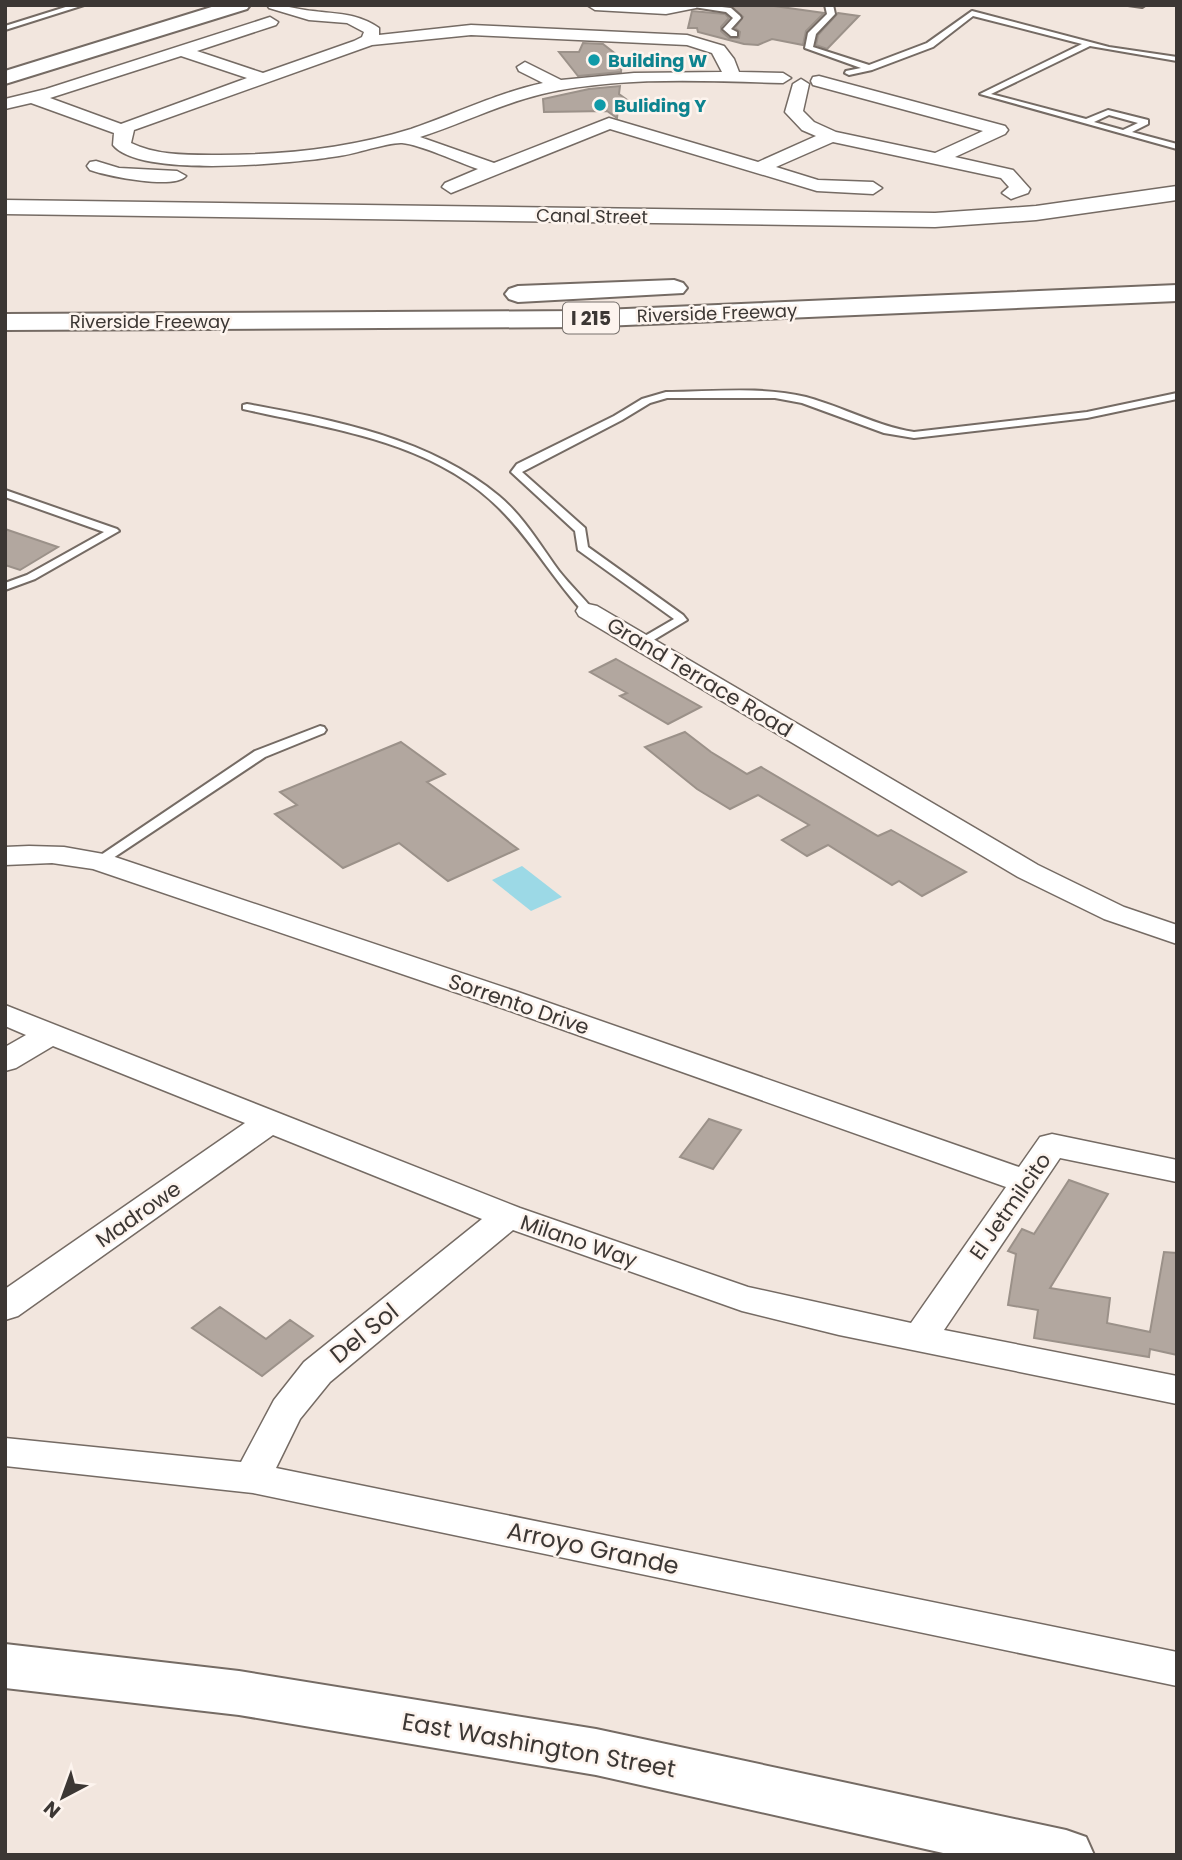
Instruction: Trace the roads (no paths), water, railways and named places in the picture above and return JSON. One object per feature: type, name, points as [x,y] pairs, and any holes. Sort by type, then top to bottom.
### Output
[{"type":"main road","points":[[5,78],[240,5]]},
{"type":"main road","points":[[874,282],[1177,270]]},
{"type":"main road","name":"Riverside Freeway","points":[[497,294],[693,288]]},
{"type":"main road","name":"Riverside Freeway","points":[[5,322],[580,319],[1177,293]]},
{"type":"main road","name":"Riverside Freeway","points":[[5,301],[357,299],[469,295]]},
{"type":"main road","name":"East Washington Street","points":[[5,1666],[239,1693],[596,1752],[1066,1855]]},
{"type":"street","points":[[275,5],[314,16],[333,16]]},
{"type":"street","points":[[305,5],[333,16],[359,21],[373,31],[369,40]]},
{"type":"street","points":[[595,5],[666,9],[690,6]]},
{"type":"street","points":[[5,104],[33,98],[270,22]]},
{"type":"street","points":[[263,177],[183,168],[136,153],[122,145],[121,135],[128,126],[148,117],[266,79],[369,40],[471,30],[687,40],[713,45],[722,52],[728,59],[732,77]]},
{"type":"street","points":[[181,51],[266,79]]},
{"type":"street","points":[[525,66],[560,86]]},
{"type":"street","points":[[96,166],[117,173],[361,148],[402,137],[535,90],[615,79],[783,78],[794,72],[813,80],[999,130],[937,159]]},
{"type":"street","points":[[849,74],[813,80],[794,112],[808,126],[831,135],[978,169],[976,175],[985,184],[1011,193],[1036,213]]},
{"type":"street","points":[[33,98],[125,131]]},
{"type":"street","points":[[451,187],[609,123],[817,185],[873,188]]},
{"type":"street","points":[[759,168],[831,135]]},
{"type":"street","points":[[402,137],[495,169]]},
{"type":"street","name":"Canal Street","points":[[5,207],[896,220],[1036,213],[1177,193]]},
{"type":"street","name":"Grand Terrace Road","points":[[588,611],[1028,871],[1114,913],[1177,935]]},
{"type":"street","name":"Sorrento Drive","points":[[5,856],[32,853],[99,861],[507,999],[1026,1182]]},
{"type":"street","name":"Milano Way","points":[[5,1015],[508,1216],[742,1298],[839,1322],[1177,1390]]},
{"type":"street","points":[[5,1062],[51,1033]]},
{"type":"street","name":"Madrowe","points":[[5,1307],[270,1121]]},
{"type":"street","name":"El Jetmilcito","points":[[920,1338],[1052,1145],[1177,1171]]},
{"type":"street","name":"Del Sol","points":[[253,1478],[275,1427],[293,1397],[317,1372],[508,1216]]},
{"type":"street","name":"Arroyo Grande","points":[[5,1452],[253,1478],[1177,1669]]},
{"type":"lane","points":[[5,29],[81,5]]},
{"type":"lane","points":[[829,5],[831,14],[812,33],[809,48],[869,68]]},
{"type":"lane","points":[[967,5],[972,13],[1089,44],[1140,56],[1177,59]]},
{"type":"lane","points":[[1130,5],[1142,5]]},
{"type":"lane","points":[[690,6],[728,10],[737,18],[727,29],[734,34]]},
{"type":"lane","points":[[849,74],[930,45],[972,13]]},
{"type":"lane","points":[[1089,44],[984,94],[1177,147]]},
{"type":"lane","points":[[1087,122],[1108,112],[1145,121],[1125,132]]},
{"type":"lane","points":[[642,643],[681,620],[582,548],[581,530],[516,472],[521,466],[618,418],[646,401],[666,396],[775,395],[804,400],[888,431],[914,435],[1087,415],[1177,396]]},
{"type":"lane","name":"Grand Terrace Road","points":[[247,408],[309,417],[344,427],[418,453],[466,478],[496,498],[588,611]]},
{"type":"lane","points":[[5,493],[113,531],[31,577],[5,587]]},
{"type":"lane","points":[[99,861],[260,754],[320,730]]},
{"type":"water","points":[[522,866],[562,897],[531,911],[492,880]]},
{"type":"place","name":"Building W","points":[[594,60]]},
{"type":"place","name":"Buliding Y","points":[[600,105]]}]
